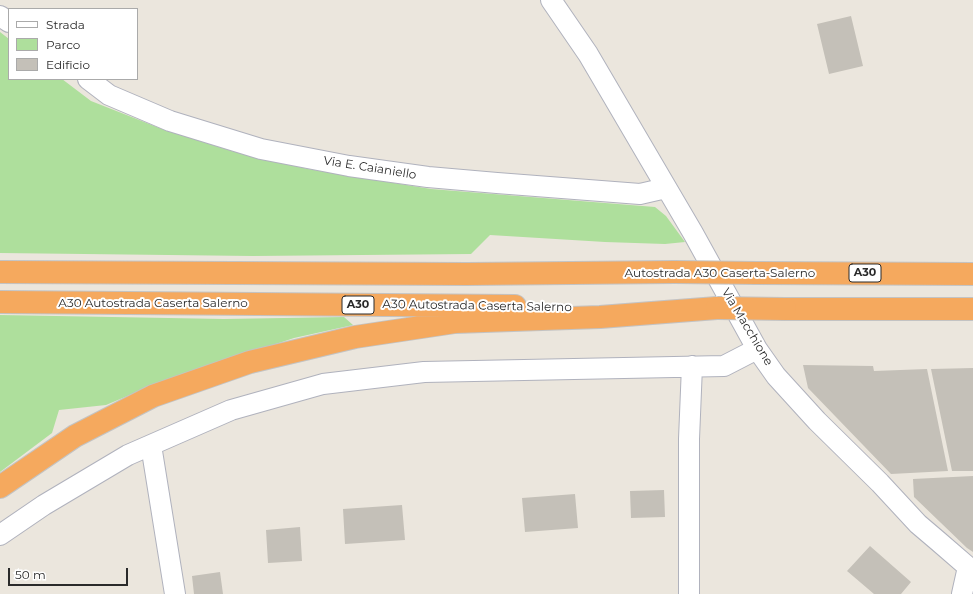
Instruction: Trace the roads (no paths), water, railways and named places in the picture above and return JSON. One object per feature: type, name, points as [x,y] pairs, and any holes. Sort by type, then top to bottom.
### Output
[{"type":"highway","name":"Autostrada A30 Caserta-Salerno","points":[[0,272],[467,274],[675,272],[973,274]]},
{"type":"highway","name":"A30 Autostrada Caserta Salerno","points":[[0,302],[973,309]]},
{"type":"highway","points":[[0,487],[75,436],[153,396],[250,362],[355,337],[455,322],[600,317],[717,308]]},
{"type":"street","name":"Via Macchione","points":[[551,0],[588,54],[693,233],[757,350],[776,376],[816,420],[880,483],[918,524],[970,569]]},
{"type":"street","name":"Via E. Caianiello","points":[[89,80],[109,95],[170,121],[261,149],[349,166],[428,177],[489,183],[640,194],[666,188]]},
{"type":"street","points":[[0,535],[44,505],[128,455],[231,410],[323,384],[424,372],[724,366],[757,350]]},
{"type":"street","points":[[689,594],[689,439],[692,366]]},
{"type":"street","points":[[151,445],[175,594]]},
{"type":"street","points":[[962,594],[970,569]]}]
